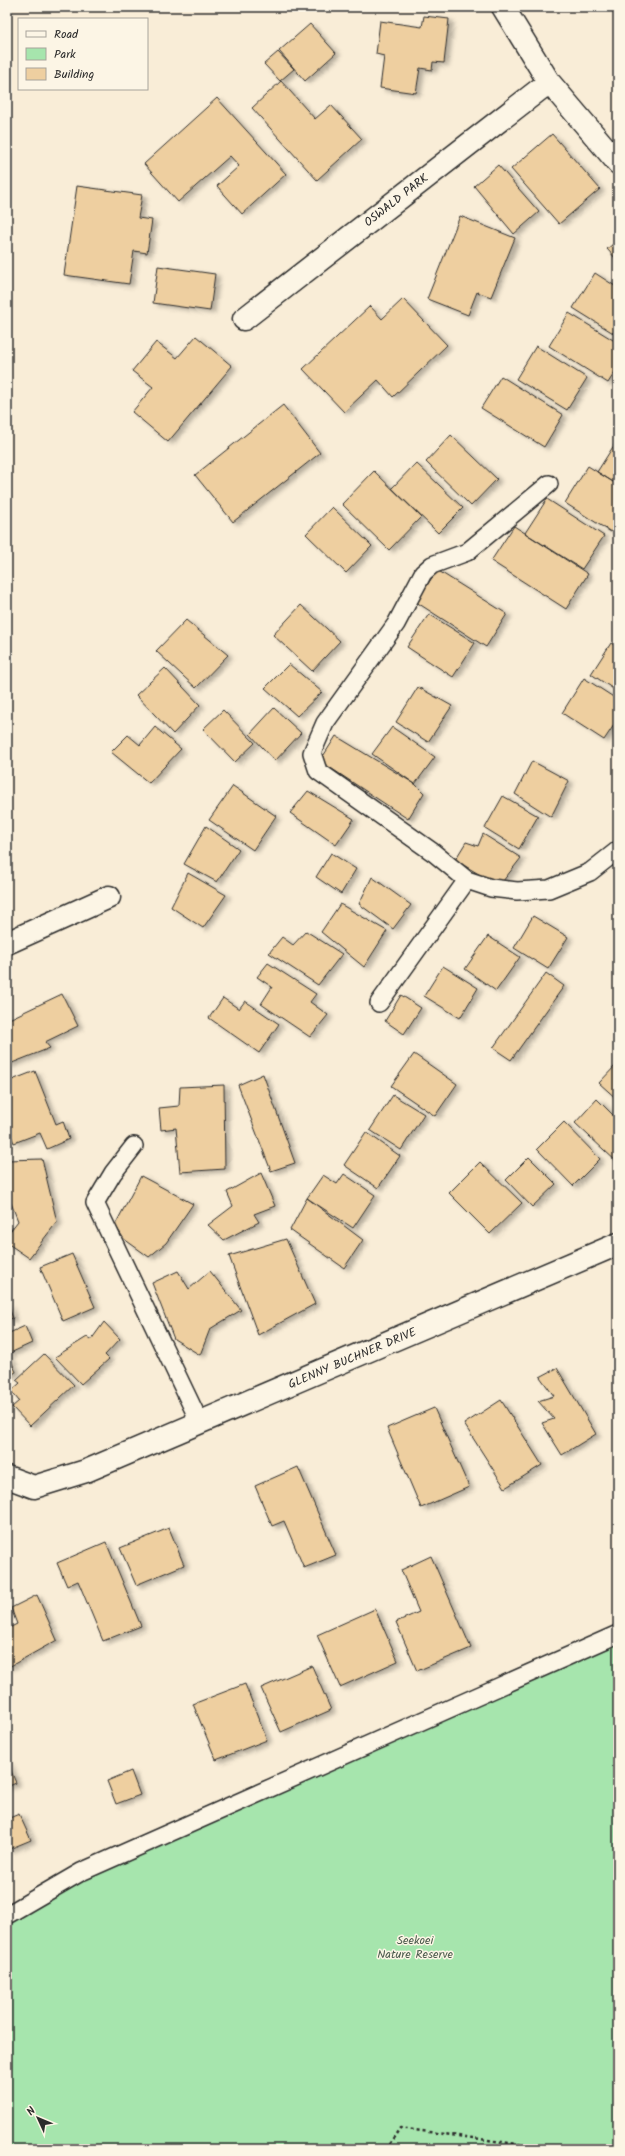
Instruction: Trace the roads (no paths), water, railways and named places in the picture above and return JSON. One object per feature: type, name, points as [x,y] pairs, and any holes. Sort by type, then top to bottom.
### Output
[{"type":"street","points":[[503,7],[549,82],[618,163]]},
{"type":"street","name":"OSWALD PARK","points":[[244,319],[549,82]]},
{"type":"street","points":[[7,943],[109,896]]},
{"type":"street","name":"GLENNY BUCHNER DRIVE","points":[[7,1477],[34,1487],[86,1472],[618,1244]]},
{"type":"lane","points":[[549,484],[467,552],[432,565],[423,573],[396,624],[326,723],[312,753],[318,771],[434,853],[467,880],[491,888],[517,891],[549,889],[590,872],[618,850]]},
{"type":"lane","points":[[379,1003],[467,880]]},
{"type":"lane","points":[[134,1146],[113,1173],[95,1203],[200,1423]]},
{"type":"lane","points":[[7,1915],[81,1872],[618,1634]]},
{"type":"park label","name":"Seekoei Nature Reserve","points":[[415,1947]]}]
